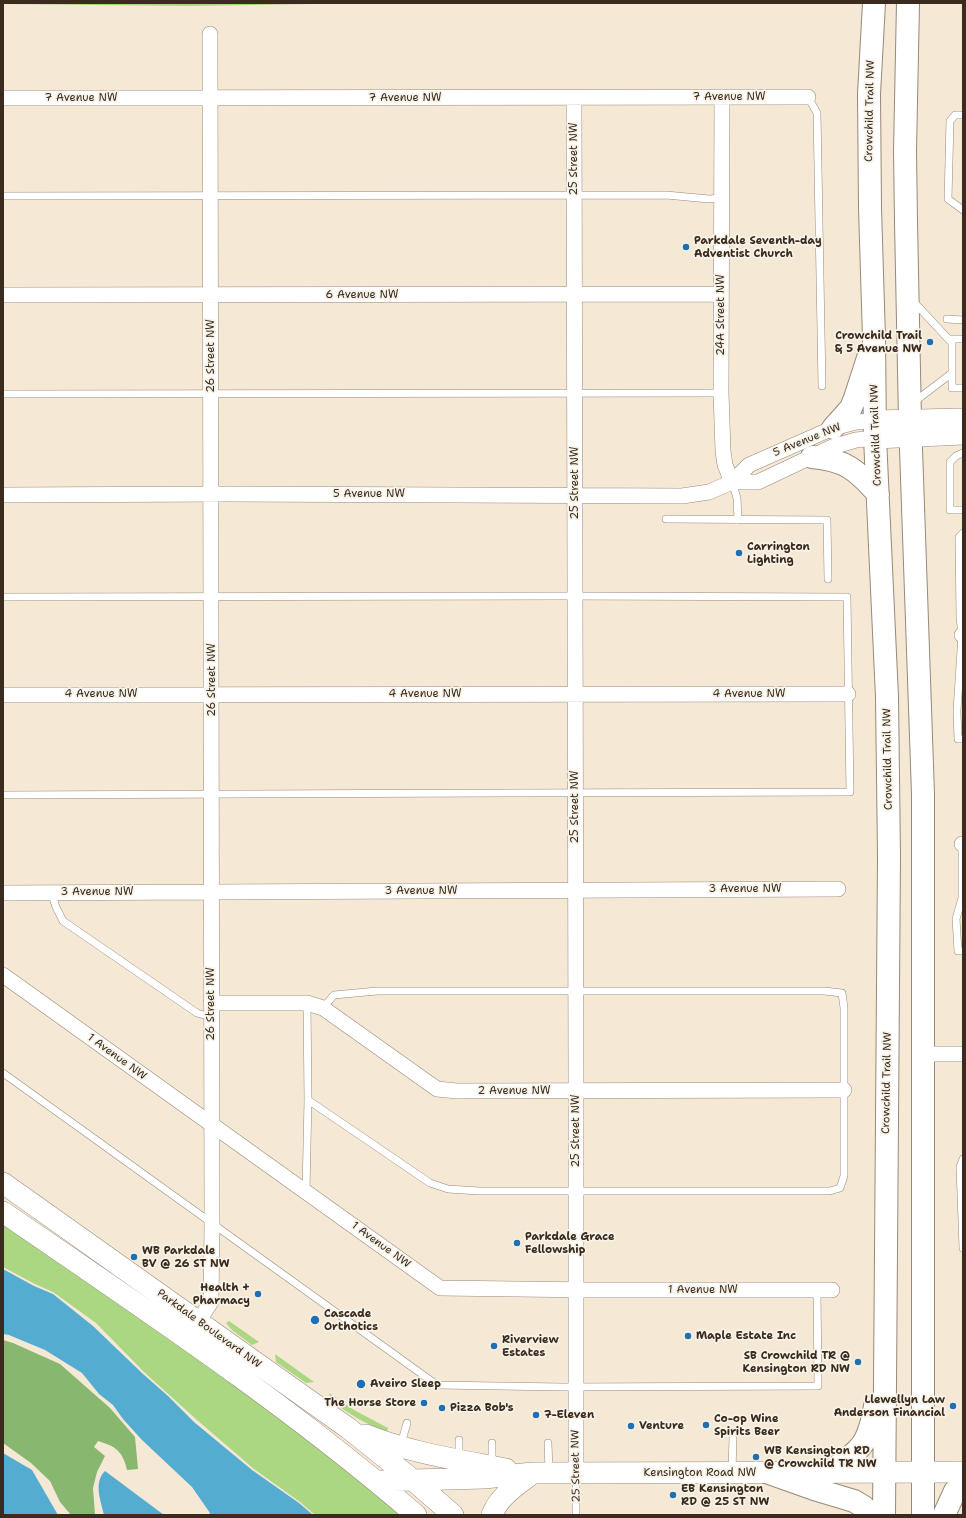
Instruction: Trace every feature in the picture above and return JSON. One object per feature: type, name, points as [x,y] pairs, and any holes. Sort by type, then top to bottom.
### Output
[{"type":"highway","points":[[868,3],[872,36]]},
{"type":"highway","name":"Crowchild Trail NW","points":[[874,3],[869,94],[870,200],[875,430],[887,697],[889,856],[883,1473],[884,1515]]},
{"type":"highway","points":[[908,3],[905,151],[907,294],[923,794],[923,1515]]},
{"type":"highway","points":[[833,428],[851,408],[874,338]]},
{"type":"highway","points":[[812,457],[830,459],[847,466],[862,476],[878,494]]},
{"type":"highway","points":[[828,1473],[853,1455],[861,1447],[868,1436],[872,1426],[885,1350]]},
{"type":"highway","points":[[769,1473],[854,1501],[864,1507],[870,1515]]},
{"type":"highway","points":[[944,1515],[955,1491],[963,1484]]},
{"type":"main road","name":"5 Avenue NW","points":[[875,430],[910,421],[963,419]]},
{"type":"main road","name":"5 Avenue NW","points":[[910,421],[963,434]]},
{"type":"main road","name":"Parkdale Boulevard NW","points":[[3,1182],[348,1428],[413,1480],[453,1515]]},
{"type":"main road","name":"Parkdale Boulevard NW","points":[[3,1212],[211,1355],[339,1450],[416,1515]]},
{"type":"main road","name":"Kensington Road NW","points":[[348,1428],[400,1447],[458,1450],[492,1466],[541,1473]]},
{"type":"main road","name":"Kensington Road NW","points":[[377,1481],[484,1478],[541,1473],[732,1474],[963,1472]]},
{"type":"main road","points":[[492,1515],[500,1500],[541,1473]]},
{"type":"street","name":"26 Street NW","points":[[198,1322],[212,1302],[212,394],[210,34]]},
{"type":"street","name":"24A Street NW","points":[[722,97],[721,394],[723,451],[725,465],[732,482]]},
{"type":"street","name":"7 Avenue NW","points":[[3,98],[808,97]]},
{"type":"street","name":"25 Street NW","points":[[574,98],[576,1473]]},
{"type":"street","name":"6 Avenue NW","points":[[3,295],[721,294]]},
{"type":"street","name":"5 Avenue NW","points":[[3,495],[212,494],[682,496],[709,492],[732,482],[749,465],[833,428],[856,422],[875,430]]},
{"type":"street","name":"5 Avenue NW","points":[[732,482],[758,482],[832,447],[849,442],[875,430]]},
{"type":"street","name":"4 Avenue NW","points":[[3,694],[848,694]]},
{"type":"street","name":"3 Avenue NW","points":[[3,893],[838,889]]},
{"type":"street","name":"1 Avenue NW","points":[[3,975],[211,1125],[306,1190],[440,1288],[576,1290],[832,1290]]},
{"type":"street","name":"2 Avenue NW","points":[[211,1010],[307,1003],[323,1008],[437,1089],[457,1091],[844,1090]]},
{"type":"street","points":[[924,1054],[963,1054]]},
{"type":"lane","points":[[808,97],[817,113],[822,386]]},
{"type":"lane","points":[[963,115],[955,116],[950,121],[948,199],[963,210]]},
{"type":"lane","points":[[3,196],[666,196],[721,198]]},
{"type":"lane","points":[[907,294],[952,343],[952,388],[963,388]]},
{"type":"lane","points":[[947,319],[963,320]]},
{"type":"lane","points":[[949,339],[963,339]]},
{"type":"lane","points":[[910,421],[952,373]]},
{"type":"lane","points":[[3,394],[721,394]]},
{"type":"lane","points":[[963,453],[956,456],[950,462],[950,510],[963,510]]},
{"type":"lane","points":[[732,482],[738,498],[738,520]]},
{"type":"lane","points":[[666,519],[827,520],[828,579]]},
{"type":"lane","points":[[963,533],[959,537],[960,617],[963,635],[957,711],[958,739],[963,739]]},
{"type":"lane","points":[[3,597],[847,597],[850,792],[212,792],[3,795]]},
{"type":"lane","points":[[962,844],[962,898],[956,919],[958,951],[963,951]]},
{"type":"lane","points":[[51,892],[63,921],[197,1013],[211,1010]]},
{"type":"lane","points":[[308,1100],[424,1179],[448,1189],[479,1191],[830,1190],[840,1188],[844,1176],[844,1008],[842,993],[824,991],[377,991],[334,995],[323,1008]]},
{"type":"lane","points":[[306,1190],[308,1100],[307,1003]]},
{"type":"lane","points":[[3,1074],[437,1386],[818,1386],[817,1289]]},
{"type":"lane","points":[[963,1159],[960,1167],[963,1248]]},
{"type":"lane","points":[[400,1447],[407,1423]]},
{"type":"lane","points":[[732,1474],[733,1437]]},
{"type":"lane","points":[[492,1443],[492,1466]]},
{"type":"lane","points":[[541,1473],[548,1443]]},
{"type":"lane","name":"25 Street NW","points":[[576,1473],[576,1515]]},
{"type":"green space","points":[[3,3],[373,3],[191,6]]},
{"type":"green space","points":[[3,1223],[69,1267],[246,1393],[355,1474],[402,1515],[315,1515],[300,1502],[254,1469],[197,1420],[144,1372],[96,1323],[53,1292],[3,1267]]},
{"type":"green space","points":[[229,1321],[259,1342],[252,1345],[232,1330],[226,1323]]},
{"type":"green space","points":[[3,1340],[60,1364],[110,1408],[135,1437],[138,1469],[127,1470],[121,1454],[114,1447],[98,1441],[94,1447],[105,1456],[97,1472],[93,1488],[95,1515],[71,1515],[60,1502],[50,1481],[31,1463],[3,1443]]},
{"type":"green space","points":[[275,1354],[314,1382],[306,1383],[276,1362]]},
{"type":"green space","points":[[329,1393],[354,1410],[388,1428],[387,1432],[365,1422],[331,1401]]},
{"type":"water","points":[[3,1269],[34,1286],[53,1294],[93,1326],[194,1422],[252,1470],[299,1503],[313,1515],[209,1515],[210,1513],[192,1487],[142,1440],[123,1419],[113,1405],[99,1394],[82,1373],[45,1350],[9,1335],[3,1334]]},
{"type":"water","points":[[3,1453],[32,1470],[58,1515],[3,1515]]},
{"type":"water","points":[[105,1471],[164,1515],[104,1515],[99,1492],[99,1481]]},
{"type":"place","name":"Parkdale Seventh-day Adventist Church","points":[[686,247]]},
{"type":"place","name":"Crowchild Trail & 5 Avenue NW","points":[[930,342]]},
{"type":"place","name":"Carrington Lighting","points":[[739,553]]},
{"type":"place","name":"Parkdale Grace Fellowship","points":[[517,1243]]},
{"type":"place","name":"WB Parkdale BV @ 26 ST NW","points":[[134,1257]]},
{"type":"place","name":"Health + Pharmacy","points":[[258,1294]]},
{"type":"place","name":"Cascade Orthotics","points":[[315,1320]]},
{"type":"place","name":"Maple Estate Inc","points":[[688,1336]]},
{"type":"place","name":"Riverview Estates","points":[[494,1346]]},
{"type":"place","name":"SB Crowchild TR @ Kensington RD NW","points":[[858,1362]]},
{"type":"place","name":"Aveiro Sleep","points":[[361,1384]]},
{"type":"place","name":"The Horse Store","points":[[424,1403]]},
{"type":"place","name":"Llewellyn Law Anderson Financial","points":[[953,1406]]},
{"type":"place","name":"Pizza Bob's","points":[[442,1408]]},
{"type":"place","name":"7-Eleven","points":[[536,1415]]},
{"type":"place","name":"Co-op Wine Spirits Beer","points":[[706,1425]]},
{"type":"place","name":"Venture","points":[[631,1426]]},
{"type":"place","name":"WB Kensington RD @ Crowchild TR NW","points":[[756,1457]]},
{"type":"place","name":"EB Kensington RD @ 25 ST NW","points":[[673,1495]]}]
